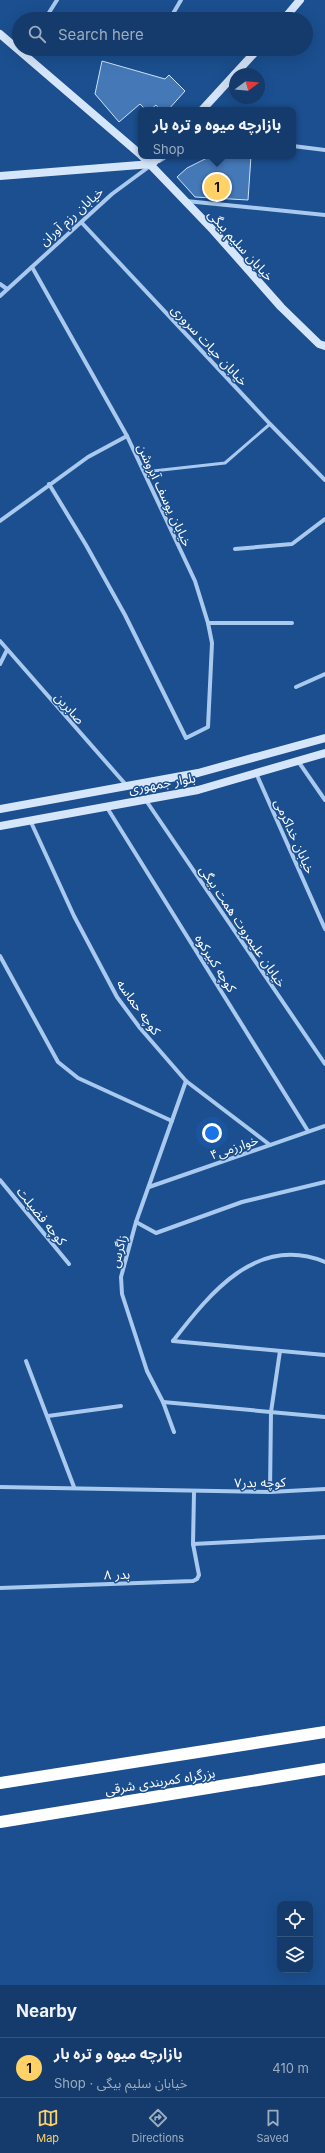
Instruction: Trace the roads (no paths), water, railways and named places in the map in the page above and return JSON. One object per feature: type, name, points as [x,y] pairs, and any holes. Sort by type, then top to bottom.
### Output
[{"type":"highway","name":"بزرگراه کمربندی شرقی","points":[[0,1783],[325,1732]]},
{"type":"highway","name":"بزرگراه کمربندی شرقی","points":[[0,1822],[325,1769]]},
{"type":"street","points":[[49,12],[57,0]]},
{"type":"street","points":[[174,12],[181,0]]},
{"type":"street","points":[[290,12],[300,0]]},
{"type":"street","name":"خیابان سلیم بیگی","points":[[0,34],[12,43]]},
{"type":"street","name":"خیابان سلیم بیگی","points":[[30,56],[138,152]]},
{"type":"street","points":[[241,68],[252,56]]},
{"type":"street","points":[[205,107],[229,81]]},
{"type":"street","points":[[296,146],[325,150]]},
{"type":"street","name":"خیابان سلیم بیگی","points":[[146,159],[213,230],[281,307],[318,344],[325,346]]},
{"type":"street","name":"خیابان رزم آوران","points":[[0,296],[82,223],[112,194],[157,159]]},
{"type":"street","points":[[0,176],[152,164],[161,159]]},
{"type":"street","points":[[183,200],[325,215]]},
{"type":"street","name":"خیابان حیات سروری","points":[[82,223],[270,424],[325,480]]},
{"type":"street","name":"خیابان یوسف آبروشن","points":[[32,267],[127,436],[195,581],[208,623],[212,643],[208,727],[186,738],[125,615],[86,545],[49,484]]},
{"type":"street","points":[[0,284],[7,289]]},
{"type":"street","points":[[0,521],[49,484],[88,458],[127,436]]},
{"type":"street","points":[[235,549],[292,544],[325,519]]},
{"type":"street","points":[[208,623],[292,623]]},
{"type":"street","name":"صابرین","points":[[0,641],[127,786]]},
{"type":"street","points":[[0,664],[7,650]]},
{"type":"street","points":[[296,687],[325,674]]},
{"type":"street","name":"بلوار جمهوری","points":[[0,809],[198,773],[325,738]]},
{"type":"street","name":"بلوار جمهوری","points":[[0,826],[198,790],[325,753]]},
{"type":"street","points":[[252,758],[256,773]]},
{"type":"street","points":[[298,760],[325,800]]},
{"type":"street","name":"خیابان خداکرمی","points":[[256,773],[325,929]]},
{"type":"street","name":"خیابان علیمروت همت بیگی","points":[[145,799],[325,1064]]},
{"type":"street","name":"کوچه کبیرکوه","points":[[106,806],[308,1131]]},
{"type":"street","name":"کوچه حماسه","points":[[30,820],[74,916],[117,997],[140,1028],[186,1081],[270,1145]]},
{"type":"street","points":[[0,956],[58,1062],[78,1078],[172,1121]]},
{"type":"street","name":"زاگرس","points":[[174,1432],[147,1371],[122,1294],[121,1277],[136,1222],[186,1081]]},
{"type":"street","name":"خوارزمی۴","points":[[149,1188],[325,1126]]},
{"type":"street","name":"کوچه فضیلت","points":[[0,1180],[69,1264]]},
{"type":"street","points":[[136,1222],[156,1233],[242,1202],[325,1182]]},
{"type":"street","points":[[325,1262],[302,1254],[257,1261],[244,1267],[201,1305],[173,1341],[325,1356]]},
{"type":"street","points":[[270,1492],[271,1412],[280,1351]]},
{"type":"street","points":[[26,1361],[74,1488]]},
{"type":"street","points":[[162,1402],[325,1417]]},
{"type":"street","points":[[48,1416],[121,1406]]},
{"type":"street","name":"کوچه بدر۷","points":[[0,1488],[74,1488],[194,1492],[270,1492],[325,1489]]},
{"type":"street","points":[[194,1492],[193,1544],[325,1537]]},
{"type":"street","name":"بدر ۸","points":[[0,1588],[193,1581],[200,1575],[193,1544]]},
{"type":"lane","points":[[144,472],[225,463],[270,424]]},
{"type":"place","name":"بازارچه میوه و تره بار","points":[[217,187]]}]
